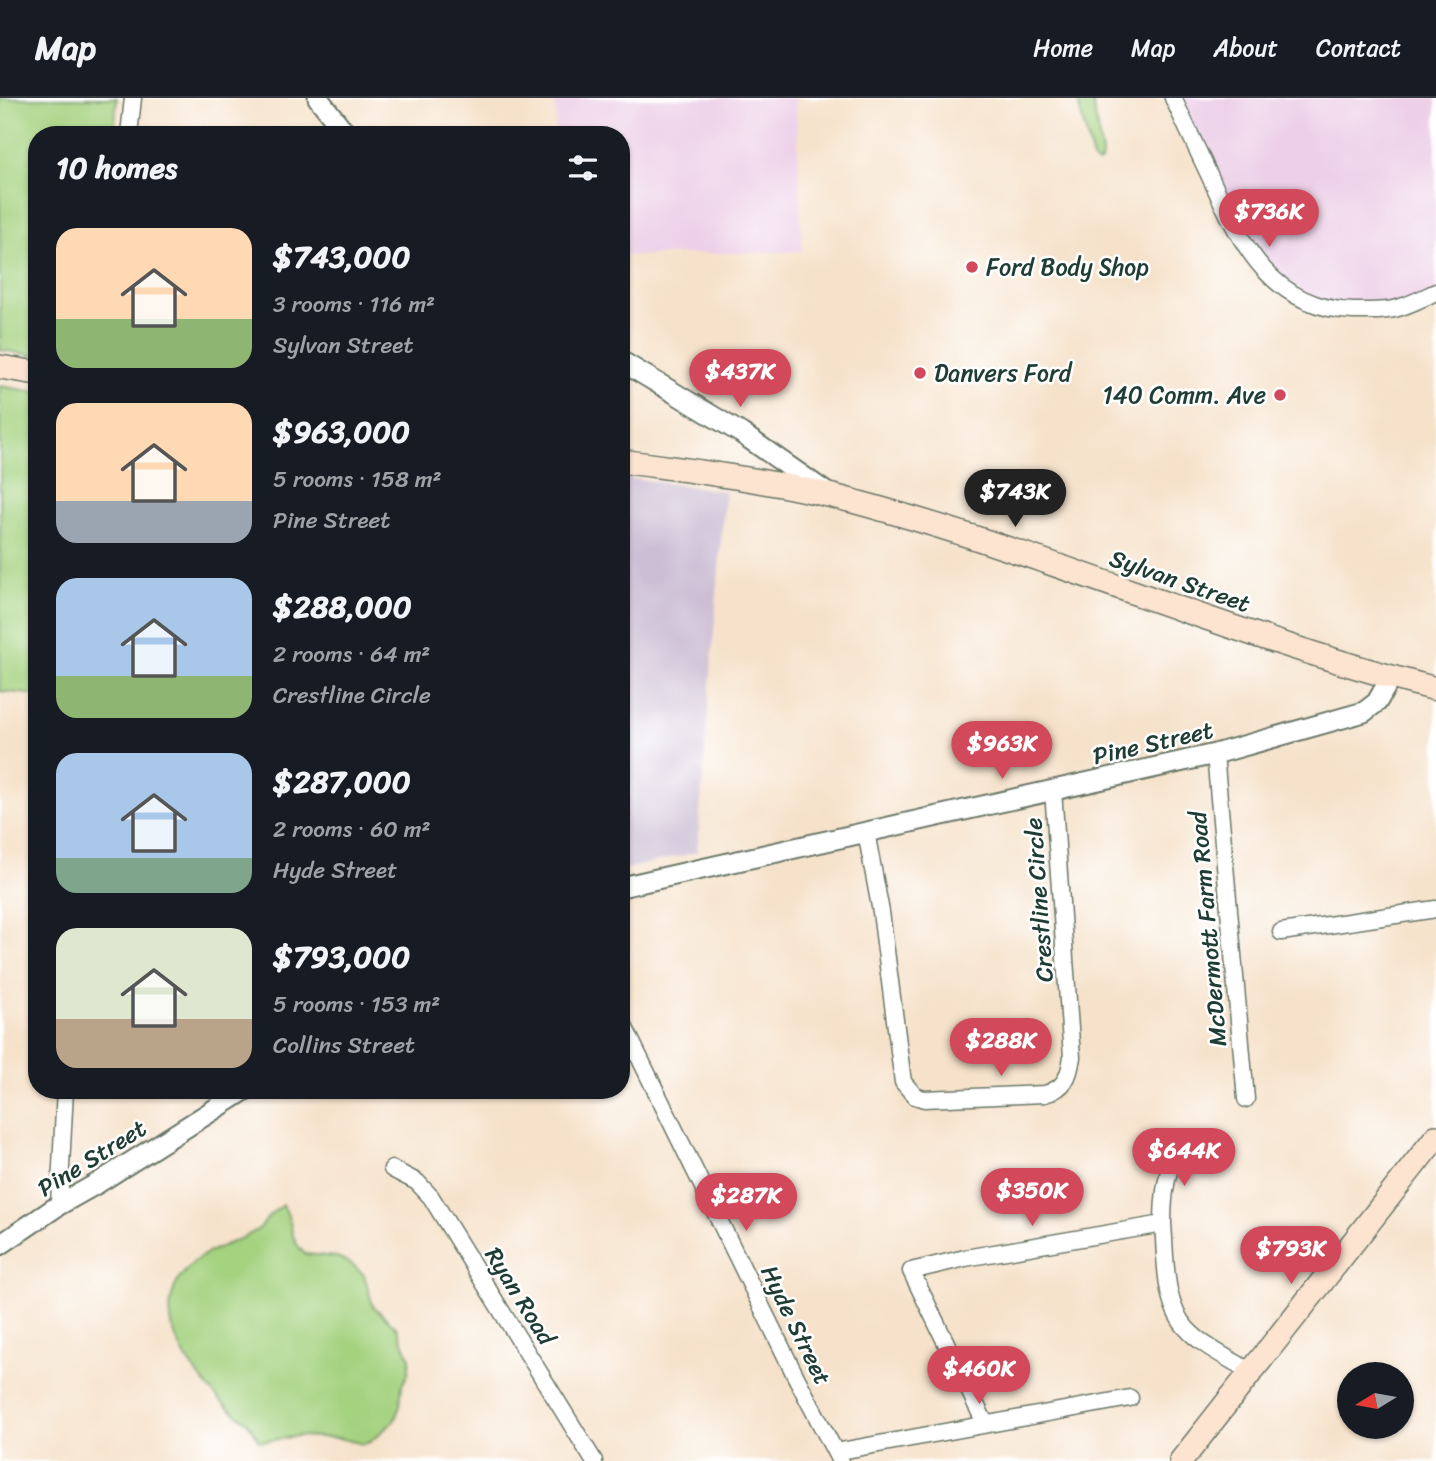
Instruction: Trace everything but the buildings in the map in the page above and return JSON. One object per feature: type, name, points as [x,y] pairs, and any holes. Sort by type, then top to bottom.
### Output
[{"type":"main road","points":[[0,367],[28,372]]},
{"type":"main road","name":"Sylvan Street","points":[[630,462],[786,486],[924,522],[1313,656],[1390,679],[1436,689]]},
{"type":"main road","points":[[1181,1461],[1436,1137]]},
{"type":"street","points":[[131,126],[133,98]]},
{"type":"street","points":[[318,98],[340,126]]},
{"type":"street","points":[[1173,98],[1227,215],[1254,261],[1277,283],[1302,300],[1333,310],[1399,308],[1436,292]]},
{"type":"street","points":[[630,366],[765,448],[831,496]]},
{"type":"street","name":"Pine Street","points":[[630,885],[1215,754],[1364,712],[1377,702],[1390,679]]},
{"type":"street","name":"McDermott Farm Road","points":[[1215,754],[1246,1099]]},
{"type":"street","name":"Crestline Circle","points":[[866,832],[881,912],[901,1074],[908,1089],[915,1096],[924,1099],[1045,1094],[1056,1091],[1066,1082],[1072,1057],[1053,790]]},
{"type":"street","points":[[1281,932],[1436,909]]},
{"type":"street","name":"Hyde Street","points":[[630,1038],[838,1457]]},
{"type":"street","points":[[59,1205],[65,1099]]},
{"type":"street","name":"Pine Street","points":[[0,1245],[59,1205],[99,1183],[231,1099]]},
{"type":"street","points":[[1179,1146],[1167,1177],[1163,1224],[1169,1283],[1179,1318],[1188,1331],[1251,1372]]},
{"type":"street","name":"Ryan Road","points":[[392,1169],[417,1182],[431,1197],[594,1461]]},
{"type":"street","points":[[985,1423],[911,1271],[965,1258],[1163,1224]]},
{"type":"street","points":[[838,1457],[985,1423],[1130,1398]]},
{"type":"shaded area","points":[[555,98],[796,98],[802,251],[630,256],[630,126],[556,126]]},
{"type":"shaded area","points":[[1173,98],[1436,98],[1436,292],[1399,308],[1333,310],[1254,261]]},
{"type":"shaded area","points":[[630,478],[725,491],[697,852],[630,868]]},
{"type":"green space","points":[[0,98],[117,98],[115,126],[28,126],[28,355],[0,350]]},
{"type":"green space","points":[[1080,98],[1092,98],[1102,154],[1101,162],[1096,163],[1093,159],[1079,107]]},
{"type":"green space","points":[[0,386],[28,391],[28,694],[0,691]]},
{"type":"green space","points":[[283,1205],[295,1241],[305,1254],[337,1257],[352,1264],[364,1275],[373,1306],[397,1328],[410,1358],[395,1420],[370,1442],[363,1444],[339,1438],[298,1436],[258,1440],[246,1421],[225,1405],[206,1385],[183,1352],[175,1335],[171,1299],[178,1282],[191,1265],[207,1253],[254,1232]]},
{"type":"place","name":"Ford Body Shop","points":[[972,267]]},
{"type":"place","name":"Danvers Ford","points":[[920,373]]},
{"type":"place","name":"140 Comm. Ave","points":[[1280,395]]}]
